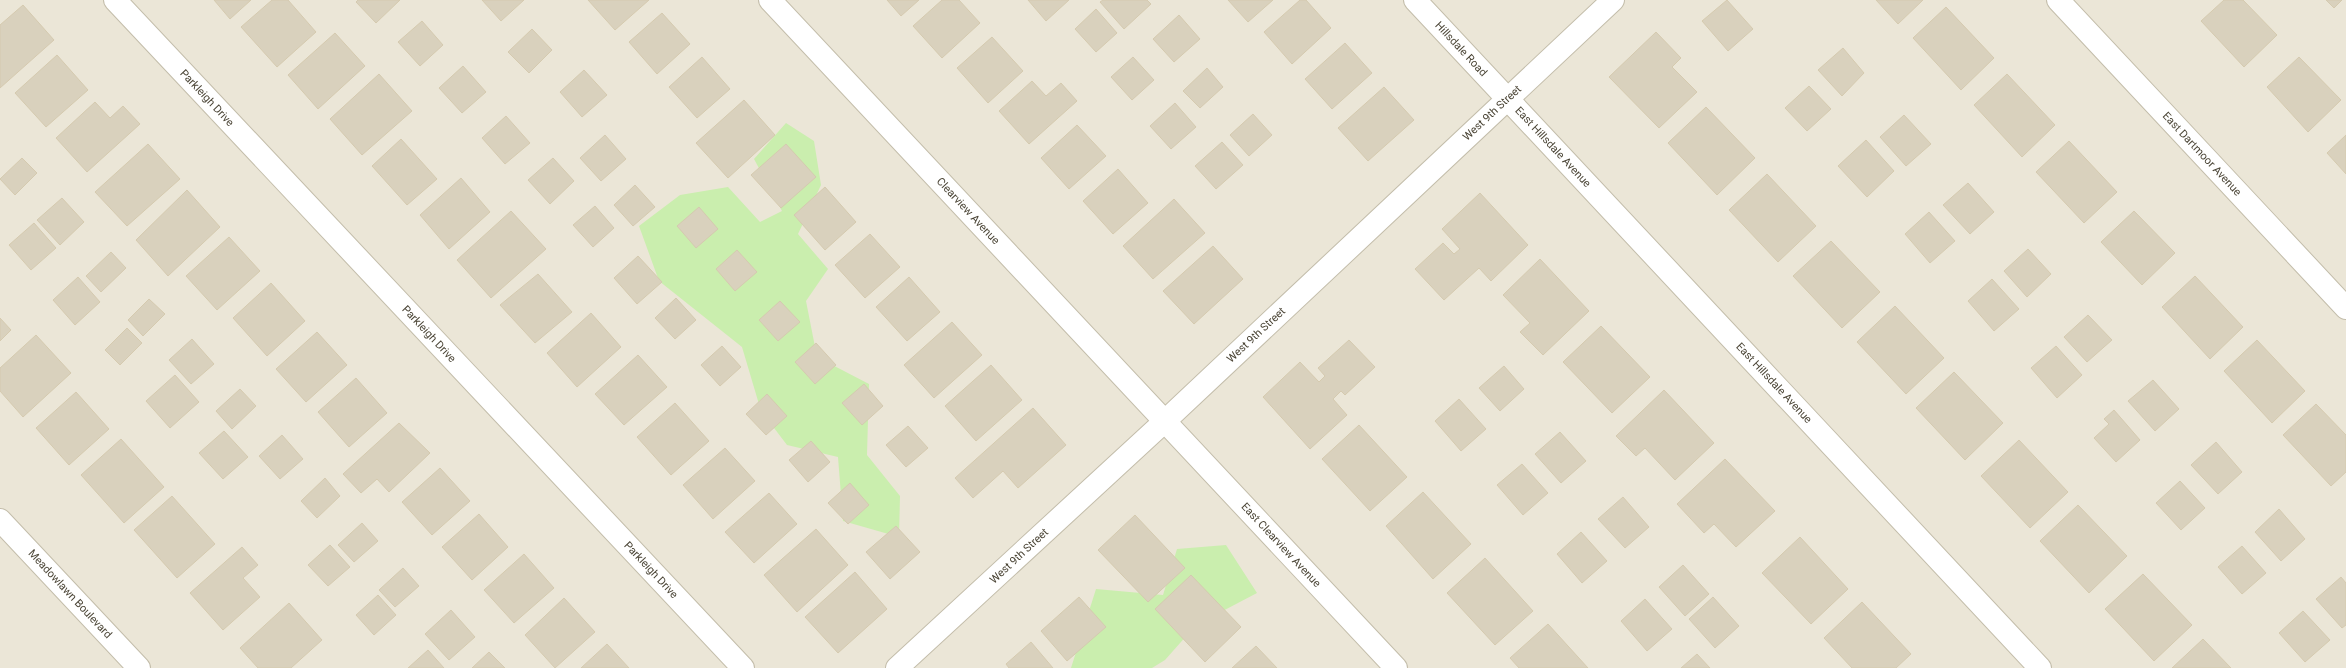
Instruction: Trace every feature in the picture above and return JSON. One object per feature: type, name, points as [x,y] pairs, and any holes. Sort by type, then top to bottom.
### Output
[{"type":"street","name":"Parkleigh Drive","points":[[115,0],[743,668]]},
{"type":"street","name":"Clearview Avenue","points":[[770,0],[1165,421]]},
{"type":"street","name":"Hillsdale Road","points":[[1415,0],[1508,98]]},
{"type":"street","name":"West 9th Street","points":[[897,668],[1165,421],[1613,0]]},
{"type":"street","name":"East Dartmoor Avenue","points":[[2058,0],[2346,308]]},
{"type":"street","name":"East Hillsdale Avenue","points":[[1508,98],[2040,668]]},
{"type":"street","name":"East Clearview Avenue","points":[[1165,421],[1396,668]]},
{"type":"street","name":"Meadowlawn Boulevard","points":[[0,520],[139,668]]},
{"type":"shaded area","points":[[0,0],[2346,0],[2346,668],[0,668]]},
{"type":"green space","points":[[786,123],[814,141],[821,185],[798,234],[828,269],[806,301],[817,357],[869,384],[867,455],[900,496],[899,537],[843,521],[838,457],[787,445],[761,411],[742,347],[659,281],[639,226],[680,195],[728,187],[760,222],[782,211],[754,159]]},
{"type":"green space","points":[[1226,545],[1257,593],[1196,625],[1165,660],[1152,668],[1071,668],[1096,589],[1163,595],[1177,549]]},
{"type":"building","points":[[214,0],[251,0],[230,19]]},
{"type":"building","points":[[272,0],[288,0],[316,32],[277,67],[241,27]]},
{"type":"building","points":[[358,0],[400,0],[376,23],[356,2]]},
{"type":"building","points":[[482,0],[524,0],[501,21]]},
{"type":"building","points":[[588,0],[649,0],[615,30]]},
{"type":"building","points":[[887,0],[919,0],[901,16]]},
{"type":"building","points":[[942,0],[959,0],[980,23],[942,58],[913,26]]},
{"type":"building","points":[[1028,0],[1069,0],[1046,21]]},
{"type":"building","points":[[1103,0],[1147,0],[1151,4],[1124,29],[1100,2]]},
{"type":"building","points":[[1228,0],[1273,0],[1248,22]]},
{"type":"building","points":[[1300,0],[1306,0],[1331,28],[1292,64],[1264,32]]},
{"type":"building","points":[[1727,0],[1753,29],[1728,51],[1702,21]]},
{"type":"building","points":[[1876,0],[1923,0],[1898,24]]},
{"type":"building","points":[[2224,0],[2243,0],[2277,35],[2244,67],[2201,21]]},
{"type":"building","points":[[2326,0],[2342,0],[2334,8]]},
{"type":"building","points":[[23,5],[54,40],[0,88],[0,25]]},
{"type":"building","points":[[1946,7],[1994,58],[1961,90],[1913,38]]},
{"type":"building","points":[[1096,9],[1117,33],[1096,52],[1075,29]]},
{"type":"building","points":[[662,13],[690,44],[657,74],[629,42]]},
{"type":"building","points":[[1179,15],[1200,39],[1174,62],[1153,39]]},
{"type":"building","points":[[422,21],[443,45],[420,66],[398,42]]},
{"type":"building","points":[[532,29],[552,50],[529,73],[508,52]]},
{"type":"building","points":[[1656,32],[1681,58],[1672,67],[1697,92],[1659,128],[1609,77]]},
{"type":"building","points":[[335,33],[365,66],[318,109],[288,75]]},
{"type":"building","points":[[992,37],[1023,71],[988,103],[957,68]]},
{"type":"building","points":[[1345,43],[1372,73],[1332,109],[1305,79]]},
{"type":"building","points":[[1843,48],[1864,73],[1842,96],[1818,70]]},
{"type":"building","points":[[57,55],[88,90],[46,127],[15,93]]},
{"type":"building","points":[[702,57],[730,89],[697,118],[669,87]]},
{"type":"building","points":[[1133,57],[1154,80],[1132,100],[1111,77]]},
{"type":"building","points":[[2299,57],[2341,100],[2308,132],[2267,87]]},
{"type":"building","points":[[463,66],[486,92],[462,113],[439,88]]},
{"type":"building","points":[[1207,68],[1223,87],[1200,108],[1183,91]]},
{"type":"building","points":[[584,70],[607,95],[582,117],[560,92]]},
{"type":"building","points":[[379,74],[412,111],[362,155],[330,119]]},
{"type":"building","points":[[2007,74],[2055,125],[2022,157],[1974,105]]},
{"type":"building","points":[[1032,81],[1046,96],[1061,83],[1077,101],[1029,144],[999,111]]},
{"type":"building","points":[[1809,86],[1831,109],[1807,131],[1785,108]]},
{"type":"building","points":[[1384,87],[1414,120],[1368,161],[1338,128]]},
{"type":"building","points":[[744,100],[775,135],[728,178],[696,143]]},
{"type":"building","points":[[95,102],[110,118],[123,106],[140,124],[87,172],[56,138]]},
{"type":"building","points":[[1175,103],[1196,127],[1171,149],[1150,126]]},
{"type":"building","points":[[1706,107],[1755,158],[1717,195],[1668,143]]},
{"type":"building","points":[[1253,114],[1272,135],[1249,156],[1230,135]]},
{"type":"building","points":[[1904,115],[1931,144],[1906,166],[1880,137]]},
{"type":"building","points":[[506,116],[530,143],[505,164],[482,138]]},
{"type":"building","points":[[1077,125],[1106,156],[1069,189],[1041,158]]},
{"type":"building","points":[[605,135],[626,159],[601,181],[580,158]]},
{"type":"building","points":[[2346,135],[2346,174],[2327,153]]},
{"type":"building","points":[[401,139],[437,179],[407,205],[372,166]]},
{"type":"building","points":[[1866,140],[1894,171],[1867,197],[1838,166]]},
{"type":"building","points":[[2069,141],[2117,192],[2084,223],[2036,172]]},
{"type":"building","points":[[1222,142],[1243,165],[1216,189],[1195,166]]},
{"type":"building","points":[[148,144],[180,179],[127,226],[95,192]]},
{"type":"building","points":[[786,144],[816,177],[781,208],[751,175]]},
{"type":"building","points":[[22,158],[37,173],[15,195],[0,179]]},
{"type":"building","points":[[553,158],[574,181],[550,204],[528,180]]},
{"type":"building","points":[[1118,169],[1148,203],[1113,234],[1083,201]]},
{"type":"building","points":[[1767,174],[1816,226],[1778,262],[1729,210]]},
{"type":"building","points":[[461,178],[490,212],[449,249],[420,215]]},
{"type":"building","points":[[1968,183],[1994,212],[1970,234],[1943,205]]},
{"type":"building","points":[[635,185],[655,207],[633,226],[614,205]]},
{"type":"building","points":[[825,187],[856,222],[825,250],[794,215]]},
{"type":"building","points":[[187,190],[220,227],[168,276],[136,240]]},
{"type":"building","points":[[1480,193],[1528,245],[1491,281],[1479,268],[1444,300],[1415,269],[1443,243],[1454,254],[1460,249],[1442,229]]},
{"type":"building","points":[[62,198],[84,222],[60,245],[37,220]]},
{"type":"building","points":[[1174,199],[1205,233],[1153,279],[1123,246]]},
{"type":"building","points":[[595,206],[614,228],[593,247],[573,225]]},
{"type":"building","points":[[699,207],[718,229],[696,248],[677,226]]},
{"type":"building","points":[[511,211],[546,249],[491,298],[457,260]]},
{"type":"building","points":[[2134,211],[2175,253],[2142,285],[2101,242]]},
{"type":"building","points":[[1929,212],[1955,241],[1930,263],[1905,234]]},
{"type":"building","points":[[34,223],[56,248],[31,270],[9,245]]},
{"type":"building","points":[[870,234],[900,267],[865,298],[835,265]]},
{"type":"building","points":[[229,237],[260,271],[217,310],[186,276]]},
{"type":"building","points":[[1831,241],[1880,292],[1842,328],[1793,276]]},
{"type":"building","points":[[1213,246],[1243,279],[1194,324],[1163,291]]},
{"type":"building","points":[[2028,249],[2051,274],[2027,297],[2004,271]]},
{"type":"building","points":[[737,250],[757,272],[735,291],[716,269]]},
{"type":"building","points":[[111,252],[126,268],[101,292],[86,276]]},
{"type":"building","points":[[638,256],[662,282],[637,304],[614,278]]},
{"type":"building","points":[[1540,259],[1589,311],[1543,355],[1520,332],[1530,323],[1503,295]]},
{"type":"building","points":[[538,274],[572,312],[535,343],[500,305]]},
{"type":"building","points":[[2195,276],[2243,327],[2210,359],[2162,307]]},
{"type":"building","points":[[78,277],[100,302],[75,325],[53,300]]},
{"type":"building","points":[[909,277],[940,312],[907,341],[876,307]]},
{"type":"building","points":[[1992,279],[2019,309],[1994,331],[1968,301]]},
{"type":"building","points":[[271,283],[305,321],[267,356],[233,318]]},
{"type":"building","points":[[676,298],[696,320],[675,339],[655,318]]},
{"type":"building","points":[[149,299],[165,314],[143,336],[128,320]]},
{"type":"building","points":[[780,301],[800,322],[778,341],[759,320]]},
{"type":"building","points":[[1895,306],[1944,358],[1906,394],[1857,342]]},
{"type":"building","points":[[591,313],[621,347],[577,387],[547,353]]},
{"type":"building","points":[[2088,315],[2112,340],[2087,362],[2064,337]]},
{"type":"building","points":[[0,318],[11,330],[0,341]]},
{"type":"building","points":[[952,322],[982,355],[934,398],[904,365]]},
{"type":"building","points":[[1601,326],[1650,377],[1612,413],[1563,362]]},
{"type":"building","points":[[127,328],[142,343],[120,365],[105,350]]},
{"type":"building","points":[[317,332],[347,365],[306,402],[276,369]]},
{"type":"building","points":[[36,335],[71,373],[23,417],[0,391],[0,368]]},
{"type":"building","points":[[192,339],[214,364],[191,384],[169,360]]},
{"type":"building","points":[[1349,340],[1375,367],[1345,395],[1341,391],[1333,399],[1347,415],[1310,449],[1263,397],[1300,362],[1319,382],[1325,376],[1318,368]]},
{"type":"building","points":[[2257,340],[2305,391],[2272,423],[2224,371]]},
{"type":"building","points":[[816,343],[836,365],[815,384],[795,362]]},
{"type":"building","points":[[722,346],[741,367],[720,386],[701,365]]},
{"type":"building","points":[[2056,346],[2082,375],[2057,398],[2031,368]]},
{"type":"building","points":[[638,355],[667,387],[624,425],[595,394]]},
{"type":"building","points":[[991,365],[1022,400],[976,441],[945,406]]},
{"type":"building","points":[[1504,366],[1524,389],[1500,411],[1479,388]]},
{"type":"building","points":[[1954,372],[2003,423],[1965,460],[1916,408]]},
{"type":"building","points":[[175,375],[199,402],[170,428],[146,401]]},
{"type":"building","points":[[356,378],[387,413],[349,447],[318,412]]},
{"type":"building","points":[[2153,380],[2179,409],[2155,431],[2128,401]]},
{"type":"building","points":[[864,384],[883,406],[862,425],[842,403]]},
{"type":"building","points":[[240,389],[256,406],[232,429],[216,411]]},
{"type":"building","points":[[1664,390],[1714,443],[1675,480],[1645,448],[1636,456],[1616,436]]},
{"type":"building","points":[[76,392],[109,429],[69,465],[36,428]]},
{"type":"building","points":[[767,394],[787,416],[766,435],[746,414]]},
{"type":"building","points":[[1459,399],[1486,429],[1461,451],[1435,421]]},
{"type":"building","points":[[675,403],[709,441],[671,475],[637,437]]},
{"type":"building","points":[[2316,404],[2346,435],[2346,472],[2331,486],[2283,435]]},
{"type":"building","points":[[1033,408],[1066,445],[1018,488],[1003,471],[973,498],[955,478]]},
{"type":"building","points":[[2114,410],[2140,440],[2116,462],[2094,438],[2109,424],[2104,419]]},
{"type":"building","points":[[399,423],[430,453],[389,492],[377,479],[361,493],[343,474]]},
{"type":"building","points":[[1359,425],[1407,477],[1370,511],[1322,459]]},
{"type":"building","points":[[908,426],[928,448],[906,467],[886,445]]},
{"type":"building","points":[[224,431],[248,457],[223,479],[199,453]]},
{"type":"building","points":[[1560,432],[1586,461],[1561,483],[1535,454]]},
{"type":"building","points":[[282,435],[303,459],[280,479],[259,456]]},
{"type":"building","points":[[121,439],[164,487],[124,523],[81,475]]},
{"type":"building","points":[[2019,440],[2068,492],[2030,528],[1981,476]]},
{"type":"building","points":[[811,441],[830,462],[808,482],[789,460]]},
{"type":"building","points":[[2216,442],[2242,472],[2218,494],[2191,465]]},
{"type":"building","points":[[725,448],[755,481],[713,519],[683,485]]},
{"type":"building","points":[[1725,459],[1775,511],[1736,547],[1714,524],[1704,533],[1677,504]]},
{"type":"building","points":[[1522,464],[1548,493],[1523,515],[1497,485]]},
{"type":"building","points":[[440,468],[470,501],[432,535],[402,502]]},
{"type":"building","points":[[325,478],[340,496],[317,518],[301,501]]},
{"type":"building","points":[[2180,481],[2205,508],[2181,530],[2156,503]]},
{"type":"building","points":[[850,483],[869,505],[848,524],[828,503]]},
{"type":"building","points":[[1423,492],[1471,544],[1433,579],[1386,526]]},
{"type":"building","points":[[769,493],[797,524],[754,563],[725,532]]},
{"type":"building","points":[[172,496],[215,544],[177,578],[134,530]]},
{"type":"building","points":[[1623,497],[1649,527],[1625,548],[1598,519]]},
{"type":"building","points":[[2078,505],[2127,556],[2089,593],[2040,541]]},
{"type":"building","points":[[2279,509],[2305,539],[2281,561],[2255,532]]},
{"type":"building","points":[[479,514],[508,547],[472,580],[442,547]]},
{"type":"building","points":[[1135,515],[1185,568],[1148,602],[1098,550]]},
{"type":"building","points":[[362,523],[378,541],[354,562],[338,545]]},
{"type":"building","points":[[896,526],[920,552],[890,579],[866,552]]},
{"type":"building","points":[[816,529],[848,565],[797,612],[764,575]]},
{"type":"building","points":[[1581,532],[1607,561],[1582,583],[1557,554]]},
{"type":"building","points":[[1800,537],[1848,589],[1811,624],[1762,573]]},
{"type":"building","points":[[330,545],[350,567],[328,586],[308,565]]},
{"type":"building","points":[[2242,546],[2266,573],[2242,594],[2218,567]]},
{"type":"building","points":[[242,547],[258,565],[243,578],[260,597],[223,630],[190,593]]},
{"type":"building","points":[[524,554],[554,588],[514,623],[484,590]]},
{"type":"building","points":[[1485,558],[1533,611],[1495,645],[1447,593]]},
{"type":"building","points":[[1683,565],[1709,594],[1685,616],[1659,587]]},
{"type":"building","points":[[403,568],[419,586],[395,607],[379,590]]},
{"type":"building","points":[[855,572],[887,609],[838,653],[805,617]]},
{"type":"building","points":[[2143,574],[2192,625],[2154,661],[2105,609]]},
{"type":"building","points":[[1191,575],[1241,627],[1205,662],[1155,609]]},
{"type":"building","points":[[2341,577],[2346,583],[2346,625],[2342,628],[2316,599]]},
{"type":"building","points":[[378,595],[396,615],[374,635],[356,615]]},
{"type":"building","points":[[1079,597],[1106,627],[1067,661],[1041,631]]},
{"type":"building","points":[[1713,597],[1739,626],[1715,648],[1689,619]]},
{"type":"building","points":[[564,598],[595,632],[555,668],[525,635]]},
{"type":"building","points":[[1645,599],[1672,629],[1647,651],[1621,621]]},
{"type":"building","points":[[1862,602],[1911,654],[1896,668],[1852,668],[1824,638]]},
{"type":"building","points":[[289,603],[322,640],[291,668],[258,668],[240,648]]},
{"type":"building","points":[[451,610],[475,637],[449,660],[425,634]]},
{"type":"building","points":[[2303,611],[2330,640],[2305,662],[2279,633]]},
{"type":"building","points":[[1548,624],[1588,668],[1519,668],[1510,658]]},
{"type":"building","points":[[2203,639],[2231,668],[2172,668]]},
{"type":"building","points":[[1031,642],[1053,668],[1009,668],[1006,664]]},
{"type":"building","points":[[607,644],[629,668],[581,668]]},
{"type":"building","points":[[1256,646],[1277,668],[1232,668]]},
{"type":"building","points":[[428,650],[444,668],[408,668]]},
{"type":"building","points":[[489,652],[505,668],[472,668]]},
{"type":"building","points":[[1697,654],[1710,668],[1681,668]]}]
